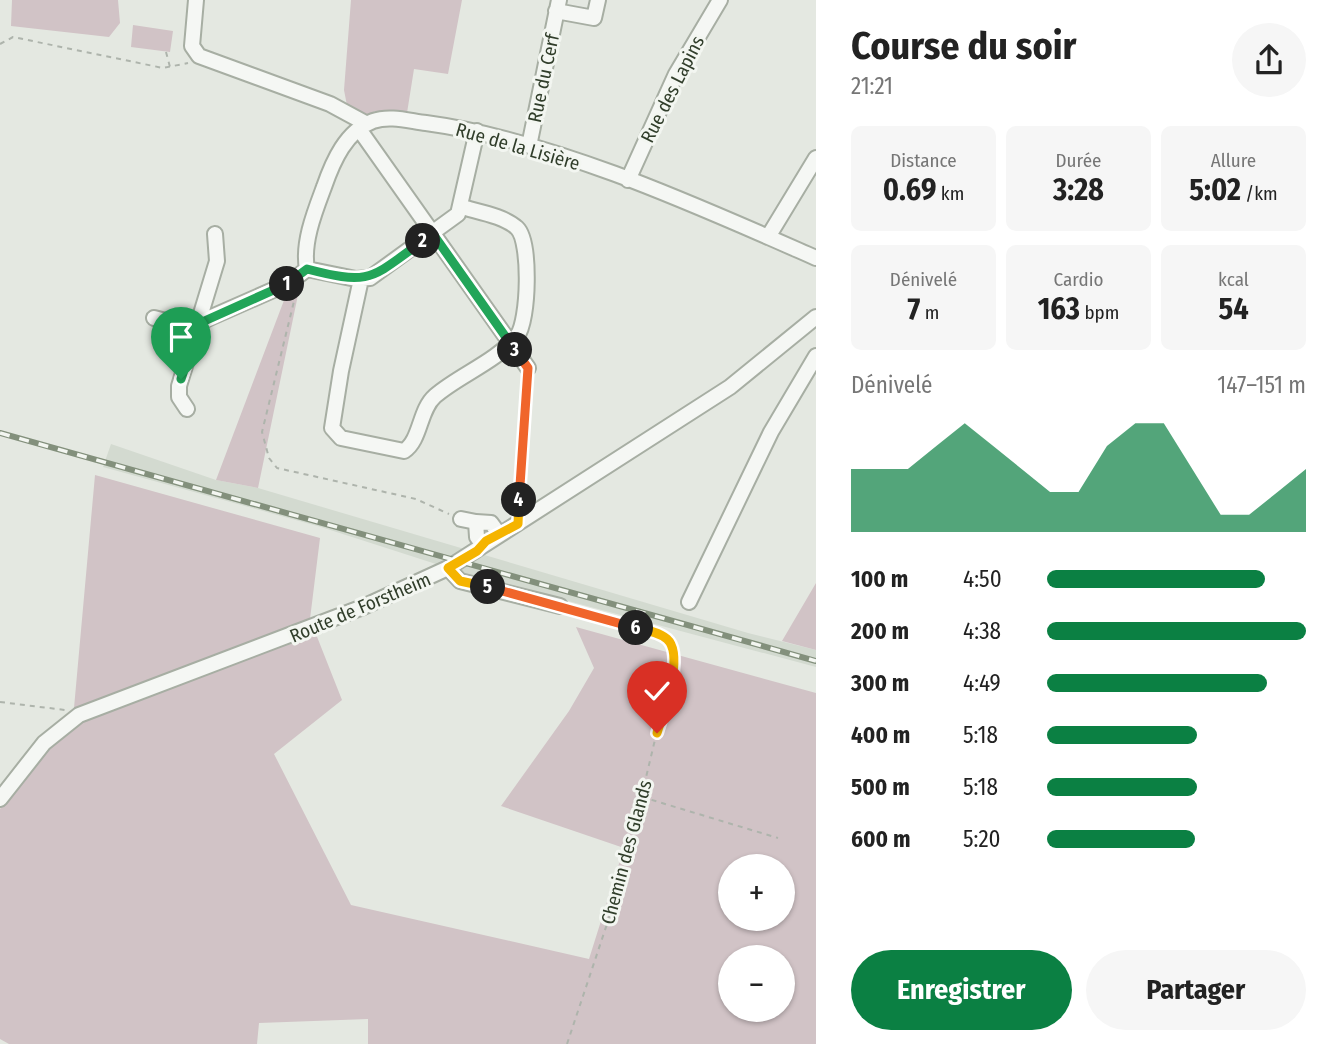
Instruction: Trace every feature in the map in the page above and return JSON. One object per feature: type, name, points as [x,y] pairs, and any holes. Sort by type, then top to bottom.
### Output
[{"type":"street","points":[[196,0],[191,40],[195,53],[330,104],[363,126],[433,234],[528,368]]},
{"type":"street","name":"Rue du Cerf","points":[[528,146],[558,5],[594,18],[598,0]]},
{"type":"street","name":"Rue des Lapins","points":[[628,180],[676,74],[720,0]]},
{"type":"street","name":"Rue de la Lisière","points":[[363,126],[394,119],[477,131],[628,180],[816,258]]},
{"type":"street","points":[[307,269],[306,247],[326,181],[342,147],[363,126]]},
{"type":"street","points":[[154,318],[189,327],[289,283],[307,269],[361,279],[374,276],[452,221],[462,207],[477,131]]},
{"type":"street","points":[[768,237],[816,158]]},
{"type":"street","points":[[361,279],[332,418],[333,431],[341,438],[396,451],[407,450],[433,398],[510,343],[519,334],[524,319],[525,239],[513,225],[462,207]]},
{"type":"street","points":[[187,409],[179,397],[179,386],[217,261],[215,234]]},
{"type":"street","name":"Route de Forstheim","points":[[0,799],[44,743],[79,715],[351,612],[448,568],[730,387],[816,317]]},
{"type":"street","points":[[689,602],[771,432],[816,356]]},
{"type":"street","points":[[482,544],[468,521],[491,523],[499,534]]},
{"type":"street","points":[[448,568],[460,581],[560,606]]},
{"type":"path","points":[[0,44],[13,37],[171,68],[185,65],[195,53]]},
{"type":"path","points":[[166,52],[171,68]]},
{"type":"path","points":[[518,524],[528,368]]},
{"type":"path","name":"Chemin des Glands","points":[[560,606],[665,638],[672,646],[673,670],[621,883],[567,1044]]},
{"type":"path","points":[[0,702],[62,709],[79,715]]},
{"type":"path","points":[[642,797],[778,838]]},
{"type":"shaded area","points":[[12,0],[118,0],[120,23],[109,37],[11,26]]},
{"type":"shaded area","points":[[351,0],[462,0],[448,74],[414,69],[407,113],[375,111],[351,126],[344,90]]},
{"type":"shaded area","points":[[133,25],[173,31],[170,52],[131,47]]},
{"type":"shaded area","points":[[299,290],[258,488],[216,480],[286,295]]},
{"type":"shaded area","points":[[111,444],[216,480],[258,488],[748,633],[816,650],[816,667],[467,574],[321,527],[103,467]]},
{"type":"shaded area","points":[[95,475],[320,538],[310,619],[342,700],[274,754],[351,905],[589,959],[624,848],[501,806],[569,711],[594,668],[576,627],[816,693],[816,1044],[368,1044],[368,1019],[259,1023],[257,1044],[9,1044],[0,1039],[0,809],[74,708]]},
{"type":"shaded area","points":[[816,583],[816,650],[782,641]]},
{"type":"railway","points":[[0,433],[816,661]]},
{"type":"route","points":[[181,379],[200,323],[289,283],[307,269],[356,279],[370,278],[433,234],[528,368],[518,524],[486,541],[477,551],[448,568],[460,581],[510,592],[665,638],[672,646],[674,662],[657,733]]}]
